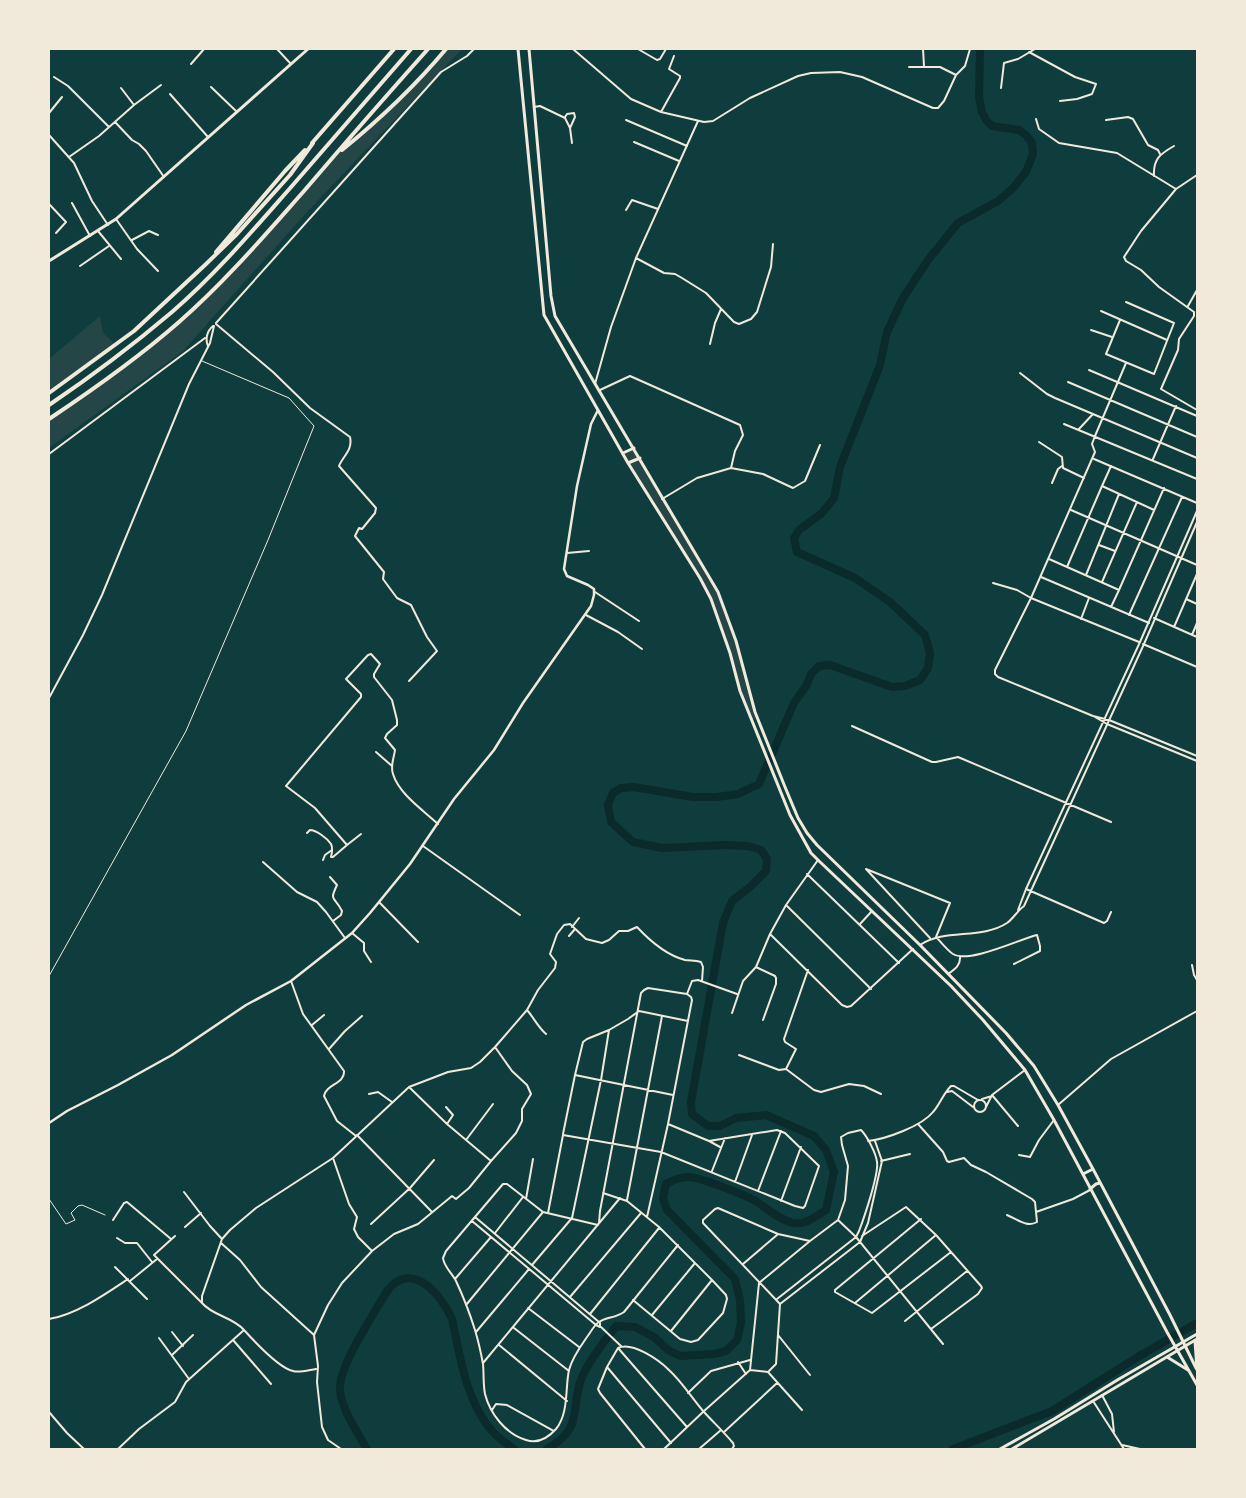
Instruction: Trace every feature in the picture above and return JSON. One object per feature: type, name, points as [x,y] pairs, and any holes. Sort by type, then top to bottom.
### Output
[{"type":"highway","points":[[49,393],[134,331],[206,266],[284,171],[313,143],[394,49]]},
{"type":"highway","points":[[49,405],[131,346],[173,311],[212,274],[250,234],[411,49]]},
{"type":"highway","points":[[49,419],[105,381],[179,322],[262,239],[428,49]]},
{"type":"highway","points":[[334,155],[372,126],[446,49]]},
{"type":"main road","points":[[49,261],[116,219],[308,49]]},
{"type":"main road","points":[[518,49],[542,306],[547,323],[622,453],[700,578],[711,599],[730,652],[740,691],[796,827],[811,853],[951,986],[983,1020],[1025,1070],[1197,1385]]},
{"type":"main road","points":[[529,49],[553,310],[564,334],[594,386],[634,448],[662,499],[718,592],[736,640],[758,718],[798,818],[811,838],[1019,1046],[1034,1066],[1093,1169],[1197,1370]]},
{"type":"main road","points":[[622,453],[634,448]]},
{"type":"main road","points":[[628,463],[640,458]]},
{"type":"main road","points":[[871,910],[876,902]]},
{"type":"main road","points":[[878,916],[884,910]]},
{"type":"main road","points":[[1083,1174],[1093,1169]]},
{"type":"main road","points":[[1091,1190],[1096,1184],[1100,1183]]},
{"type":"main road","points":[[1012,1449],[1177,1351],[1184,1342],[1197,1334]]},
{"type":"main road","points":[[1000,1449],[1072,1408],[1174,1345],[1196,1340],[1197,1370]]},
{"type":"main road","points":[[1167,1357],[1188,1370]]},
{"type":"main road","points":[[1072,1408],[1075,1412]]},
{"type":"street","points":[[191,64],[204,49]]},
{"type":"street","points":[[277,49],[290,63]]},
{"type":"street","points":[[300,49],[304,52]]},
{"type":"street","points":[[49,454],[206,337],[210,329],[442,72],[467,56],[474,49]]},
{"type":"street","points":[[573,49],[631,99],[661,112],[709,122],[750,98],[798,76],[829,72],[851,73],[933,108],[938,108],[942,105],[956,75],[967,62],[970,49]]},
{"type":"street","points":[[638,49],[654,60],[660,59],[666,49]]},
{"type":"street","points":[[923,49],[924,66]]},
{"type":"street","points":[[1001,88],[1004,63],[1035,49]]},
{"type":"street","points":[[1029,52],[1075,77],[1096,84],[1093,92],[1090,94],[1077,99],[1060,101]]},
{"type":"street","points":[[661,112],[680,78],[680,76],[669,69],[674,56]]},
{"type":"street","points":[[909,67],[940,67],[956,75]]},
{"type":"street","points":[[54,77],[68,86],[109,127]]},
{"type":"street","points":[[68,157],[99,136],[161,84]]},
{"type":"street","points":[[211,87],[237,111]]},
{"type":"street","points":[[122,88],[134,105]]},
{"type":"street","points":[[170,94],[208,137]]},
{"type":"street","points":[[49,113],[62,98]]},
{"type":"street","points":[[533,107],[540,106],[565,118],[570,128],[572,143]]},
{"type":"street","points":[[565,118],[567,114],[574,113],[575,116],[570,128]]},
{"type":"street","points":[[1106,120],[1128,117],[1133,119],[1148,145],[1158,150],[1160,154]]},
{"type":"street","points":[[1036,119],[1039,129],[1059,143],[1115,152],[1127,157],[1176,190]]},
{"type":"street","points":[[626,120],[687,146]]},
{"type":"street","points":[[594,386],[611,327],[636,258],[698,121]]},
{"type":"street","points":[[115,122],[132,140],[146,151],[164,177]]},
{"type":"street","points":[[49,136],[68,157],[80,175],[92,200],[108,225]]},
{"type":"street","points":[[634,142],[680,161]]},
{"type":"street","points":[[1154,176],[1154,164],[1160,154],[1174,146]]},
{"type":"street","points":[[1197,175],[1176,190],[1141,231],[1124,259],[1194,312],[1194,316],[1179,339],[1178,350],[1161,389],[1197,410]]},
{"type":"street","points":[[626,210],[632,200],[658,209]]},
{"type":"street","points":[[72,203],[90,236]]},
{"type":"street","points":[[49,204],[66,222],[56,233]]},
{"type":"street","points":[[116,219],[131,241],[158,272]]},
{"type":"street","points":[[131,241],[149,230],[158,235]]},
{"type":"street","points":[[98,231],[121,259]]},
{"type":"street","points":[[636,258],[664,273],[677,274],[706,294],[736,323],[742,323],[755,316],[760,306],[772,267],[773,244]]},
{"type":"street","points":[[80,266],[110,245]]},
{"type":"street","points":[[1188,306],[1197,290]]},
{"type":"street","points":[[1126,302],[1174,323],[1154,374]]},
{"type":"street","points":[[710,344],[721,309]]},
{"type":"street","points":[[1101,311],[1167,340]]},
{"type":"street","points":[[1120,320],[1106,354],[1158,376]]},
{"type":"street","points":[[49,698],[88,624],[189,384],[202,361],[215,325]]},
{"type":"street","points":[[215,325],[273,372],[310,408],[350,437],[349,450],[339,466],[376,508],[375,513],[362,529],[359,528],[355,536],[384,572],[383,579],[393,594],[411,606],[427,637],[437,651],[409,681]]},
{"type":"street","points":[[1091,330],[1112,337]]},
{"type":"street","points":[[206,337],[208,346]]},
{"type":"street","points":[[1126,362],[1092,444],[1096,451],[1041,577],[995,670],[995,674],[998,677],[1093,716],[1107,724],[1197,761]]},
{"type":"street","points":[[1089,370],[1197,416]]},
{"type":"street","points":[[1020,373],[1047,394],[1197,458]]},
{"type":"street","points":[[598,391],[630,376],[740,425],[743,435],[735,451],[732,468]]},
{"type":"street","points":[[1068,382],[1197,437]]},
{"type":"street","points":[[1153,460],[1176,406]]},
{"type":"street","points":[[598,410],[591,424],[582,464],[565,573],[592,587],[594,592],[639,621]]},
{"type":"street","points":[[1079,429],[1093,414]]},
{"type":"street","points":[[1064,424],[1197,479]]},
{"type":"street","points":[[1039,442],[1062,457],[1062,468],[1084,478]]},
{"type":"street","points":[[662,499],[697,478],[732,468],[763,474],[793,488],[805,481],[820,445]]},
{"type":"street","points":[[1093,458],[1197,503]]},
{"type":"street","points":[[1052,482],[1058,469],[1062,466]]},
{"type":"street","points":[[1066,567],[1111,466]]},
{"type":"street","points":[[1102,486],[1154,510]]},
{"type":"street","points":[[1111,607],[1164,488]]},
{"type":"street","points":[[1086,575],[1119,494]]},
{"type":"street","points":[[1129,615],[1182,497]]},
{"type":"street","points":[[1102,582],[1136,502]]},
{"type":"street","points":[[1071,509],[1197,565]]},
{"type":"street","points":[[1018,910],[1178,558],[1197,511]]},
{"type":"street","points":[[920,945],[930,938],[977,933],[999,927],[1008,922],[1024,906],[1144,644],[1197,522]]},
{"type":"street","points":[[1098,545],[1115,551]]},
{"type":"street","points":[[567,553],[589,551]]},
{"type":"street","points":[[1048,559],[1119,590]]},
{"type":"street","points":[[1174,627],[1186,599],[1196,582],[1197,574]]},
{"type":"street","points":[[1041,577],[1152,625]]},
{"type":"street","points":[[993,582],[1017,590],[1031,598],[1197,667]]},
{"type":"street","points":[[49,1123],[67,1111],[172,1055],[246,1005],[291,981],[352,933],[423,846],[454,799],[494,750],[522,704],[586,615],[591,606],[594,592]]},
{"type":"street","points":[[1081,619],[1089,598]]},
{"type":"street","points":[[1186,599],[1197,604]]},
{"type":"street","points":[[586,615],[618,632],[642,649]]},
{"type":"street","points":[[1151,617],[1197,637]]},
{"type":"street","points":[[1192,635],[1197,623]]},
{"type":"street","points":[[347,845],[315,808],[286,786],[360,697],[361,694],[346,680],[371,654],[380,662],[374,677],[392,700],[398,722],[385,736],[389,744],[395,748],[392,766],[394,776],[404,792],[438,824]]},
{"type":"street","points":[[1093,716],[1105,718],[1197,756]]},
{"type":"street","points":[[852,726],[932,762],[958,758],[1111,822]]},
{"type":"street","points":[[376,752],[392,766]]},
{"type":"street","points":[[307,833],[312,829],[315,830],[330,843],[332,858],[361,834]]},
{"type":"street","points":[[423,846],[520,915]]},
{"type":"street","points":[[323,860],[325,855],[332,850]]},
{"type":"street","points":[[732,1013],[737,994],[746,976],[756,967],[770,934],[786,904],[818,860]]},
{"type":"street","points":[[263,862],[297,892],[317,902],[345,938]]},
{"type":"street","points":[[930,938],[866,869],[950,903],[936,937]]},
{"type":"street","points":[[807,874],[899,963]]},
{"type":"street","points":[[330,877],[337,885],[332,895],[342,912],[333,921]]},
{"type":"street","points":[[1026,889],[1104,923],[1111,912]]},
{"type":"street","points":[[379,902],[418,942]]},
{"type":"street","points":[[786,904],[871,989]]},
{"type":"street","points":[[860,924],[871,910]]},
{"type":"street","points":[[569,936],[579,918]]},
{"type":"street","points":[[202,1303],[202,1296],[220,1243],[230,1230],[256,1208],[333,1158],[409,1087],[448,1072],[471,1068],[495,1047],[527,1010],[538,990],[556,966],[556,960],[550,954],[557,934],[564,925],[569,924],[586,939],[602,943],[609,940],[619,931],[628,931],[637,927],[673,956],[688,961],[701,962],[703,982]]},
{"type":"street","points":[[352,933],[364,942],[364,951],[371,962]]},
{"type":"street","points":[[770,934],[842,1005],[847,1007],[851,1006],[871,989],[913,949]]},
{"type":"street","points":[[936,937],[954,954],[960,956],[999,950],[1037,935],[1040,951],[1014,964]]},
{"type":"street","points":[[948,974],[957,967],[960,956]]},
{"type":"street","points":[[1192,965],[1197,980]]},
{"type":"street","points":[[756,967],[776,978],[776,984],[763,1020]]},
{"type":"street","points":[[786,1069],[796,1049],[785,1042],[784,1039],[808,970]]},
{"type":"street","points":[[687,994],[694,980],[737,994]]},
{"type":"street","points":[[291,981],[300,1007],[344,1073],[342,1078],[327,1090],[324,1096],[335,1119],[357,1135],[432,1212]]},
{"type":"street","points":[[599,1224],[603,1193],[641,993],[644,989],[652,988],[687,994],[692,1000],[668,1124],[646,1217]]},
{"type":"street","points":[[527,1010],[546,1034]]},
{"type":"street","points":[[639,1010],[688,1021]]},
{"type":"street","points":[[548,1213],[583,1042],[609,1030],[639,1010]]},
{"type":"street","points":[[1058,1105],[1111,1060],[1197,1011]]},
{"type":"street","points":[[312,1025],[324,1015]]},
{"type":"street","points":[[329,1049],[362,1016]]},
{"type":"street","points":[[627,1201],[662,1016]]},
{"type":"street","points":[[532,1265],[572,1218],[601,1080],[609,1030]]},
{"type":"street","points":[[341,1449],[328,1440],[322,1427],[314,1336],[328,1305],[344,1280],[372,1250],[394,1234],[418,1224],[452,1196],[456,1199],[469,1188],[490,1161],[516,1133],[522,1121],[522,1108],[531,1094],[526,1083],[512,1071],[495,1047]]},
{"type":"street","points":[[739,1055],[779,1070],[786,1069],[814,1090],[821,1092],[849,1084],[864,1086],[881,1094]]},
{"type":"street","points":[[973,1107],[974,1103],[992,1095],[1025,1070]]},
{"type":"street","points":[[575,1075],[673,1094]]},
{"type":"street","points":[[868,1141],[875,1141],[928,1119],[951,1086],[985,1103],[986,1107]]},
{"type":"street","points":[[409,1087],[447,1124],[490,1161]]},
{"type":"street","points":[[369,1094],[378,1092],[392,1102]]},
{"type":"street","points":[[946,1092],[954,1092],[979,1113],[984,1111],[992,1095]]},
{"type":"street","points":[[992,1095],[1018,1126]]},
{"type":"street","points":[[466,1140],[493,1104]]},
{"type":"street","points":[[446,1106],[453,1115],[447,1124]]},
{"type":"street","points":[[1020,1155],[1030,1157],[1039,1140],[1054,1120]]},
{"type":"street","points":[[668,1124],[721,1147]]},
{"type":"street","points":[[918,1124],[943,1152],[949,1162],[964,1158],[971,1165],[1035,1202],[1037,1221],[1032,1225],[1028,1225],[1008,1215]]},
{"type":"street","points":[[664,1449],[750,1370],[759,1283],[838,1220],[845,1200],[848,1178],[848,1166],[841,1136],[861,1130],[877,1162],[872,1192],[864,1219],[856,1237],[777,1299]]},
{"type":"street","points":[[563,1135],[661,1152],[781,1201],[801,1208],[806,1206],[819,1166],[801,1147],[781,1131],[709,1141]]},
{"type":"street","points":[[758,1191],[781,1131]]},
{"type":"street","points":[[735,1182],[752,1134]]},
{"type":"street","points":[[712,1172],[725,1138]]},
{"type":"street","points":[[780,1304],[860,1242],[868,1223],[882,1161],[875,1141]]},
{"type":"street","points":[[781,1201],[801,1147]]},
{"type":"street","points":[[877,1162],[910,1154]]},
{"type":"street","points":[[333,1158],[349,1204],[357,1217],[354,1229],[358,1237],[372,1250]]},
{"type":"street","points":[[494,1234],[524,1198],[533,1159]]},
{"type":"street","points":[[371,1224],[410,1188],[434,1160]]},
{"type":"street","points":[[599,1224],[543,1212],[507,1184],[503,1184],[443,1256],[444,1264],[455,1279],[476,1332],[483,1363],[484,1392],[501,1424],[522,1439],[536,1442],[543,1440],[554,1431],[558,1426],[567,1401],[569,1371],[579,1347],[599,1322],[621,1314],[678,1245]]},
{"type":"street","points":[[1036,1212],[1074,1199],[1091,1190]]},
{"type":"street","points":[[184,1192],[222,1239]]},
{"type":"street","points":[[603,1193],[627,1201],[659,1227],[726,1295],[726,1306],[723,1313],[695,1341],[685,1341],[680,1339],[633,1299]]},
{"type":"street","points":[[483,1363],[620,1198]]},
{"type":"street","points":[[113,1220],[124,1203],[127,1202],[172,1239]]},
{"type":"street","points":[[862,1236],[905,1207],[921,1219],[981,1286],[982,1288],[978,1294],[931,1329]]},
{"type":"street","points":[[768,1372],[776,1364],[780,1304],[703,1223],[703,1220],[718,1208],[778,1234],[810,1241]]},
{"type":"street","points":[[466,1306],[543,1212]]},
{"type":"street","points":[[570,1297],[641,1213]]},
{"type":"street","points":[[185,1228],[201,1214]]},
{"type":"street","points":[[475,1217],[590,1314],[599,1322],[600,1326]]},
{"type":"street","points":[[921,1219],[835,1290],[835,1292],[872,1313],[951,1252]]},
{"type":"street","points":[[838,1220],[874,1258],[943,1344]]},
{"type":"street","points":[[472,1221],[618,1342],[620,1347],[687,1427]]},
{"type":"street","points":[[868,1223],[875,1227]]},
{"type":"street","points":[[590,1314],[659,1227]]},
{"type":"street","points":[[743,1264],[778,1234]]},
{"type":"street","points":[[855,1303],[936,1235]]},
{"type":"street","points":[[175,1236],[154,1255],[202,1303],[238,1323],[262,1349],[290,1370],[297,1372],[317,1369]]},
{"type":"street","points":[[455,1279],[491,1237]]},
{"type":"street","points":[[117,1238],[125,1243],[137,1243],[152,1262]]},
{"type":"street","points":[[220,1243],[240,1260],[261,1287],[314,1336]]},
{"type":"street","points":[[49,1319],[71,1312],[129,1280],[157,1259]]},
{"type":"street","points":[[652,1315],[696,1263]]},
{"type":"street","points":[[115,1267],[147,1299]]},
{"type":"street","points":[[476,1332],[528,1269]]},
{"type":"street","points":[[905,1321],[968,1271]]},
{"type":"street","points":[[672,1331],[712,1280]]},
{"type":"street","points":[[528,1308],[579,1347]]},
{"type":"street","points":[[513,1327],[569,1371]]},
{"type":"street","points":[[118,1449],[139,1429],[175,1402],[189,1379],[244,1330]]},
{"type":"street","points":[[172,1332],[183,1346]]},
{"type":"street","points":[[777,1334],[810,1375]]},
{"type":"street","points":[[172,1355],[193,1335]]},
{"type":"street","points":[[159,1338],[189,1379]]},
{"type":"street","points":[[233,1340],[271,1384]]},
{"type":"street","points":[[498,1345],[567,1401]]},
{"type":"street","points":[[620,1347],[607,1367],[598,1389],[644,1449]]},
{"type":"street","points":[[620,1347],[636,1348],[670,1370],[688,1393],[733,1442],[734,1446],[732,1449]]},
{"type":"street","points":[[688,1393],[711,1370],[751,1359]]},
{"type":"street","points":[[738,1362],[746,1374]]},
{"type":"street","points":[[607,1367],[671,1443]]},
{"type":"street","points":[[750,1370],[768,1372],[802,1410]]},
{"type":"street","points":[[724,1432],[777,1384]]},
{"type":"street","points":[[1102,1395],[1112,1414],[1115,1435]]},
{"type":"street","points":[[1093,1401],[1124,1449]]},
{"type":"street","points":[[492,1410],[496,1404],[507,1405],[554,1431]]},
{"type":"street","points":[[49,1412],[80,1448],[84,1449]]},
{"type":"street","points":[[699,1449],[721,1430]]},
{"type":"street","points":[[1122,1446],[1140,1449]]},
{"type":"lane","points":[[49,976],[186,731],[265,549],[314,426],[289,398],[202,361]]},
{"type":"lane","points":[[49,1199],[66,1224],[75,1220],[71,1213],[78,1206],[82,1205],[105,1215]]},
{"type":"shaded area","points":[[446,49],[462,49],[306,213],[183,351],[49,448],[49,419],[105,381],[179,322],[220,282],[335,155],[372,126]]},
{"type":"shaded area","points":[[100,316],[103,333],[116,345],[49,393],[49,359]]},
{"type":"shaded area","points":[[634,448],[718,592],[730,621],[758,718],[752,719],[740,691],[730,653],[711,599],[623,453]]},
{"type":"waterway","points":[[547,1449],[559,1441],[571,1426],[578,1389],[585,1370],[616,1326],[635,1327],[654,1337],[668,1350],[680,1356],[714,1354],[726,1351],[737,1340],[741,1323],[740,1300],[735,1279],[667,1210],[663,1198],[666,1184],[685,1177],[702,1180],[754,1200],[779,1217],[794,1223],[807,1221],[826,1210],[834,1172],[826,1150],[814,1136],[766,1115],[736,1118],[720,1126],[708,1126],[692,1114],[691,1102],[723,923],[732,901],[766,871],[767,859],[761,850],[748,846],[725,845],[662,848],[633,842],[611,822],[608,805],[613,793],[621,788],[634,787],[693,797],[717,797],[738,794],[759,784],[794,703],[806,686],[811,674],[819,666],[830,665],[892,687],[905,686],[920,680],[928,668],[930,653],[925,635],[890,602],[855,578],[797,552],[794,538],[799,530],[822,513],[834,498],[840,467],[880,365],[887,332],[903,298],[928,260],[958,223],[998,201],[1013,188],[1026,172],[1033,154],[1032,143],[1026,135],[1019,130],[992,126],[986,120],[979,97],[980,49]]},
{"type":"waterway","points":[[367,1449],[343,1402],[340,1387],[342,1377],[352,1352],[387,1291],[396,1282],[406,1278],[415,1279],[424,1284],[433,1291],[447,1309],[452,1319],[464,1375],[474,1402],[491,1430],[514,1449]]},
{"type":"waterway","points":[[953,1449],[1052,1411],[1141,1355],[1197,1323]]}]
